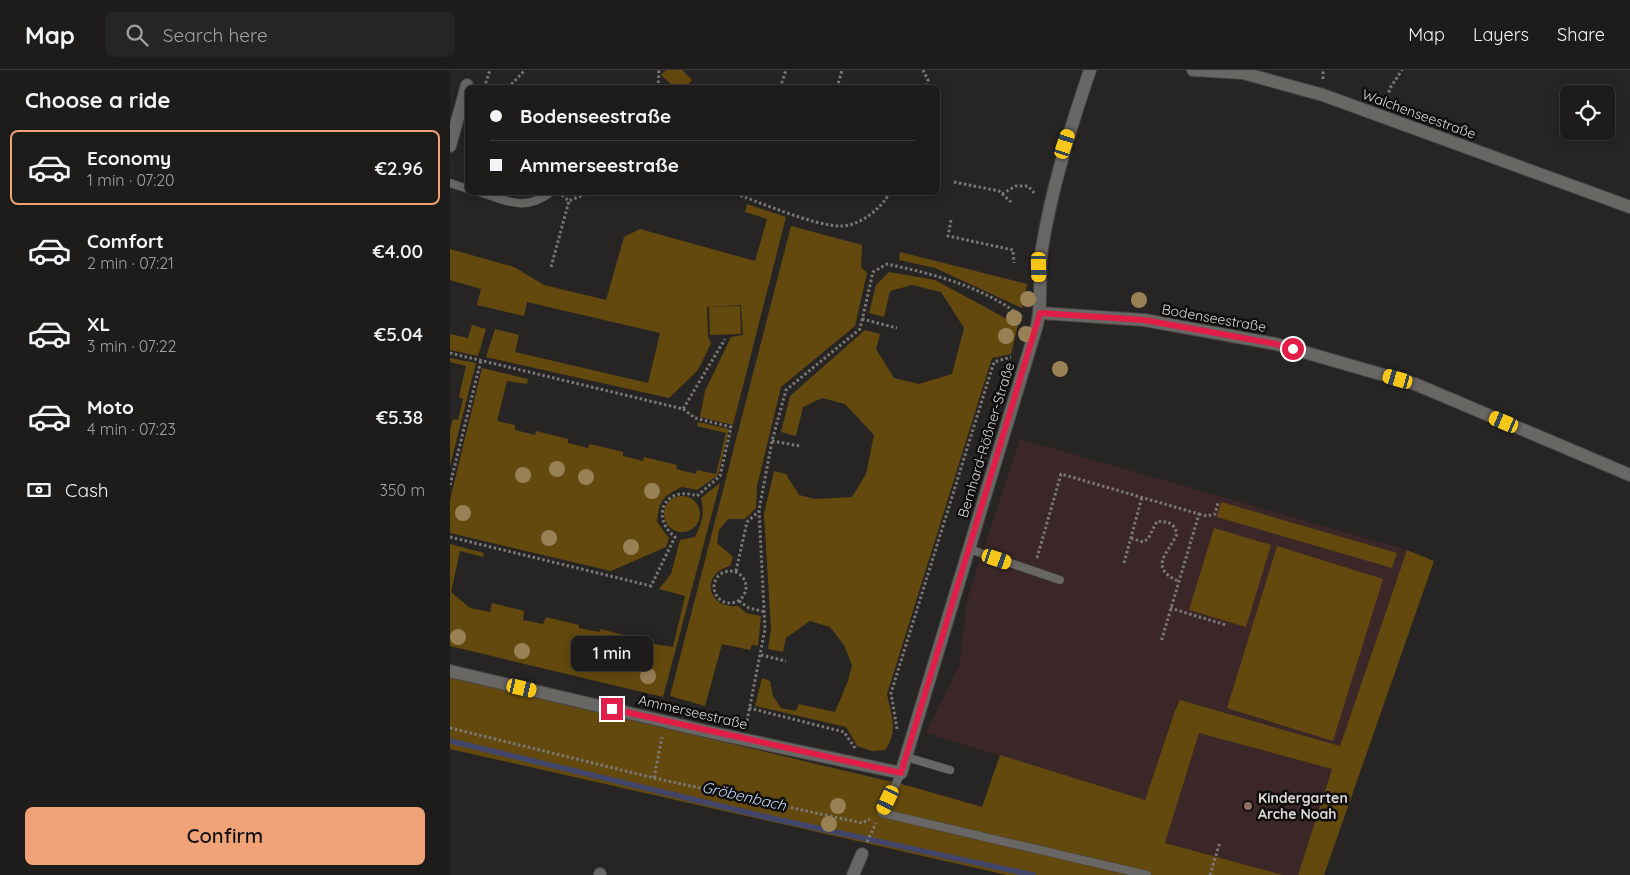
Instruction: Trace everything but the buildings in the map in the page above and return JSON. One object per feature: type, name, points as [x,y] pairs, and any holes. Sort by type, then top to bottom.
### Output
[{"type":"street","name":"Bernhard-Rößner-Straße","points":[[901,773],[1038,319],[1039,267],[1048,213],[1065,144],[1090,70]]},
{"type":"street","name":"Walchenseestraße","points":[[1193,70],[1243,74],[1323,95],[1630,207]]},
{"type":"street","points":[[450,146],[465,93]]},
{"type":"street","name":"Bodenseestraße","points":[[1038,319],[1144,320],[1276,344],[1415,384],[1630,475]]},
{"type":"street","name":"Ammerseestraße","points":[[450,671],[666,722],[901,773]]},
{"type":"street","points":[[854,875],[862,854]]},
{"type":"lane","points":[[450,183],[465,188]]},
{"type":"lane","points":[[488,195],[518,205],[540,201],[547,195]]},
{"type":"lane","points":[[969,550],[1060,580]]},
{"type":"lane","points":[[906,757],[950,770]]},
{"type":"lane","name":"Bernhard-Rößner-Straße","points":[[882,813],[901,773]]},
{"type":"lane","points":[[882,813],[1147,875]]},
{"type":"path","points":[[485,85],[490,70]]},
{"type":"path","points":[[511,85],[525,70]]},
{"type":"path","points":[[658,85],[659,70]]},
{"type":"path","points":[[781,85],[786,70]]},
{"type":"path","points":[[838,85],[842,70]]},
{"type":"path","points":[[923,70],[928,80],[927,85]]},
{"type":"path","points":[[1382,117],[1390,88],[1402,70]]},
{"type":"path","points":[[954,182],[999,191],[1011,202]]},
{"type":"path","points":[[1002,194],[1016,186],[1028,186],[1035,193],[1034,198]]},
{"type":"path","points":[[563,195],[570,201]]},
{"type":"path","points":[[551,266],[570,201],[583,195]]},
{"type":"path","points":[[740,195],[818,222],[842,226],[860,221],[886,200],[888,195]]},
{"type":"path","points":[[951,220],[948,236],[1013,250],[1014,263]]},
{"type":"path","points":[[747,721],[748,708],[761,655],[765,629],[759,510],[772,441],[786,390],[860,329],[874,272],[887,264],[944,277],[1011,309],[1024,319],[1038,319]]},
{"type":"path","points":[[862,320],[897,328]]},
{"type":"path","points":[[683,409],[725,339]]},
{"type":"path","points":[[450,353],[683,409],[695,418],[731,427],[720,476],[697,496],[684,492],[674,495],[666,502],[662,511],[662,522],[667,530],[675,536],[652,586],[450,536]]},
{"type":"path","points":[[896,735],[897,729],[891,693],[994,362],[1012,357]]},
{"type":"path","points":[[450,485],[481,360]]},
{"type":"path","points":[[772,441],[800,446]]},
{"type":"path","points":[[1034,571],[1062,474],[1207,516],[1214,514],[1218,503]]},
{"type":"path","points":[[1124,563],[1142,497]]},
{"type":"path","points":[[736,571],[747,522],[759,510]]},
{"type":"path","points":[[1161,642],[1198,514]]},
{"type":"path","points":[[1131,538],[1143,542],[1148,539],[1157,521],[1169,522],[1175,526],[1177,534],[1171,547],[1163,555],[1162,565],[1167,576],[1178,581]]},
{"type":"path","points":[[736,571],[744,578],[747,588],[743,598],[734,603],[723,602],[714,589],[714,583],[720,574],[736,571]]},
{"type":"path","points":[[739,601],[749,608],[765,612]]},
{"type":"path","points":[[1170,608],[1226,625]]},
{"type":"path","points":[[761,655],[786,661]]},
{"type":"path","points":[[748,708],[844,732],[855,748],[863,751]]},
{"type":"path","points":[[654,778],[666,722]]},
{"type":"path","points":[[450,728],[654,778],[862,823],[882,813]]},
{"type":"path","points":[[1210,875],[1220,842]]},
{"type":"shaded area","points":[[666,70],[682,70],[692,80],[688,85],[672,85],[661,75]]},
{"type":"shaded area","points":[[747,204],[786,217],[733,425],[700,417],[705,391],[731,337],[743,335],[741,305],[707,307],[708,337],[711,343],[698,370],[669,398],[486,357],[495,329],[519,335],[515,352],[648,383],[660,333],[527,302],[524,316],[477,305],[481,289],[450,280],[450,249],[514,267],[544,285],[606,300],[624,237],[640,229],[755,261],[767,219],[745,212]]},
{"type":"shaded area","points":[[791,226],[862,245],[861,267],[867,273],[855,326],[781,387],[757,486],[756,508],[745,519],[728,519],[719,530],[717,543],[733,557],[730,566],[720,570],[714,576],[711,590],[714,597],[719,602],[738,606],[746,613],[761,616],[758,646],[752,645],[750,650],[722,644],[705,706],[670,696]]},
{"type":"shaded area","points":[[900,252],[1027,284],[1022,308],[935,268],[899,260]]},
{"type":"shaded area","points":[[889,272],[935,280],[1018,325],[1011,354],[992,358],[887,694],[893,723],[892,736],[885,750],[872,751],[857,746],[846,727],[755,706],[762,678],[770,681],[773,696],[781,708],[796,711],[799,704],[835,712],[848,681],[852,665],[844,645],[830,627],[810,621],[786,638],[783,652],[768,649],[771,629],[764,514],[774,471],[786,474],[799,495],[815,499],[852,497],[866,474],[874,435],[845,404],[822,398],[803,407],[796,436],[781,432],[790,396],[865,330],[880,334],[876,349],[894,378],[919,384],[952,374],[964,328],[941,292],[912,285],[890,291],[884,317],[869,313],[876,285]]},
{"type":"shaded area","points":[[740,306],[741,334],[710,335],[709,307]]},
{"type":"shaded area","points":[[472,325],[486,329],[478,356],[450,350],[450,334],[468,338]]},
{"type":"shaded area","points":[[450,358],[476,363],[450,466],[450,430],[453,419],[458,420],[463,399],[459,397],[466,366],[450,362]]},
{"type":"shaded area","points":[[482,368],[528,379],[527,384],[507,381],[497,421],[515,425],[515,430],[535,435],[536,431],[568,439],[568,443],[588,448],[590,444],[623,452],[623,456],[643,461],[644,457],[677,465],[676,469],[696,474],[697,470],[716,474],[726,433],[697,426],[698,422],[729,429],[718,475],[697,490],[682,487],[666,496],[659,509],[657,522],[669,538],[666,547],[611,571],[450,533],[450,500]]},
{"type":"shaded area","points":[[1020,439],[1407,550],[1340,746],[1180,700],[1173,713],[1145,800],[926,733],[959,666],[967,600]]},
{"type":"shaded area","points":[[720,483],[663,697],[450,646],[450,544],[484,553],[483,557],[460,551],[451,592],[470,608],[490,612],[492,603],[524,611],[523,620],[543,624],[546,617],[579,625],[579,628],[599,632],[601,629],[635,638],[634,641],[673,647],[685,596],[659,589],[671,574],[680,540],[695,537],[703,514],[701,498]]},
{"type":"shaded area","points":[[682,496],[689,497],[695,501],[699,507],[699,521],[695,527],[689,531],[682,532],[675,531],[669,527],[665,521],[664,514],[665,507],[669,501],[675,497]]},
{"type":"shaded area","points":[[1221,502],[1397,553],[1392,568],[1217,517]]},
{"type":"shaded area","points":[[1214,528],[1271,545],[1246,627],[1189,610]]},
{"type":"shaded area","points":[[1277,546],[1383,579],[1333,741],[1227,708]]},
{"type":"shaded area","points":[[1407,550],[1434,561],[1324,875],[1298,875],[1332,769],[1199,733],[1165,843],[1283,875],[1007,875],[450,749],[450,677],[909,786],[982,807],[1000,755],[1145,800],[1180,700],[1340,746]]},
{"type":"shaded area","name":"Kindergarten Arche Noah","points":[[1199,733],[1332,769],[1298,875],[1283,875],[1165,843]]},
{"type":"waterway","name":"Gröbenbach","points":[[450,741],[771,818],[1033,875]]},
{"type":"place","name":"Kindergarten Arche Noah","points":[[1248,806]]},
{"type":"route","points":[[612,709],[901,773],[1040,313],[1144,320],[1276,344],[1293,349]]}]
